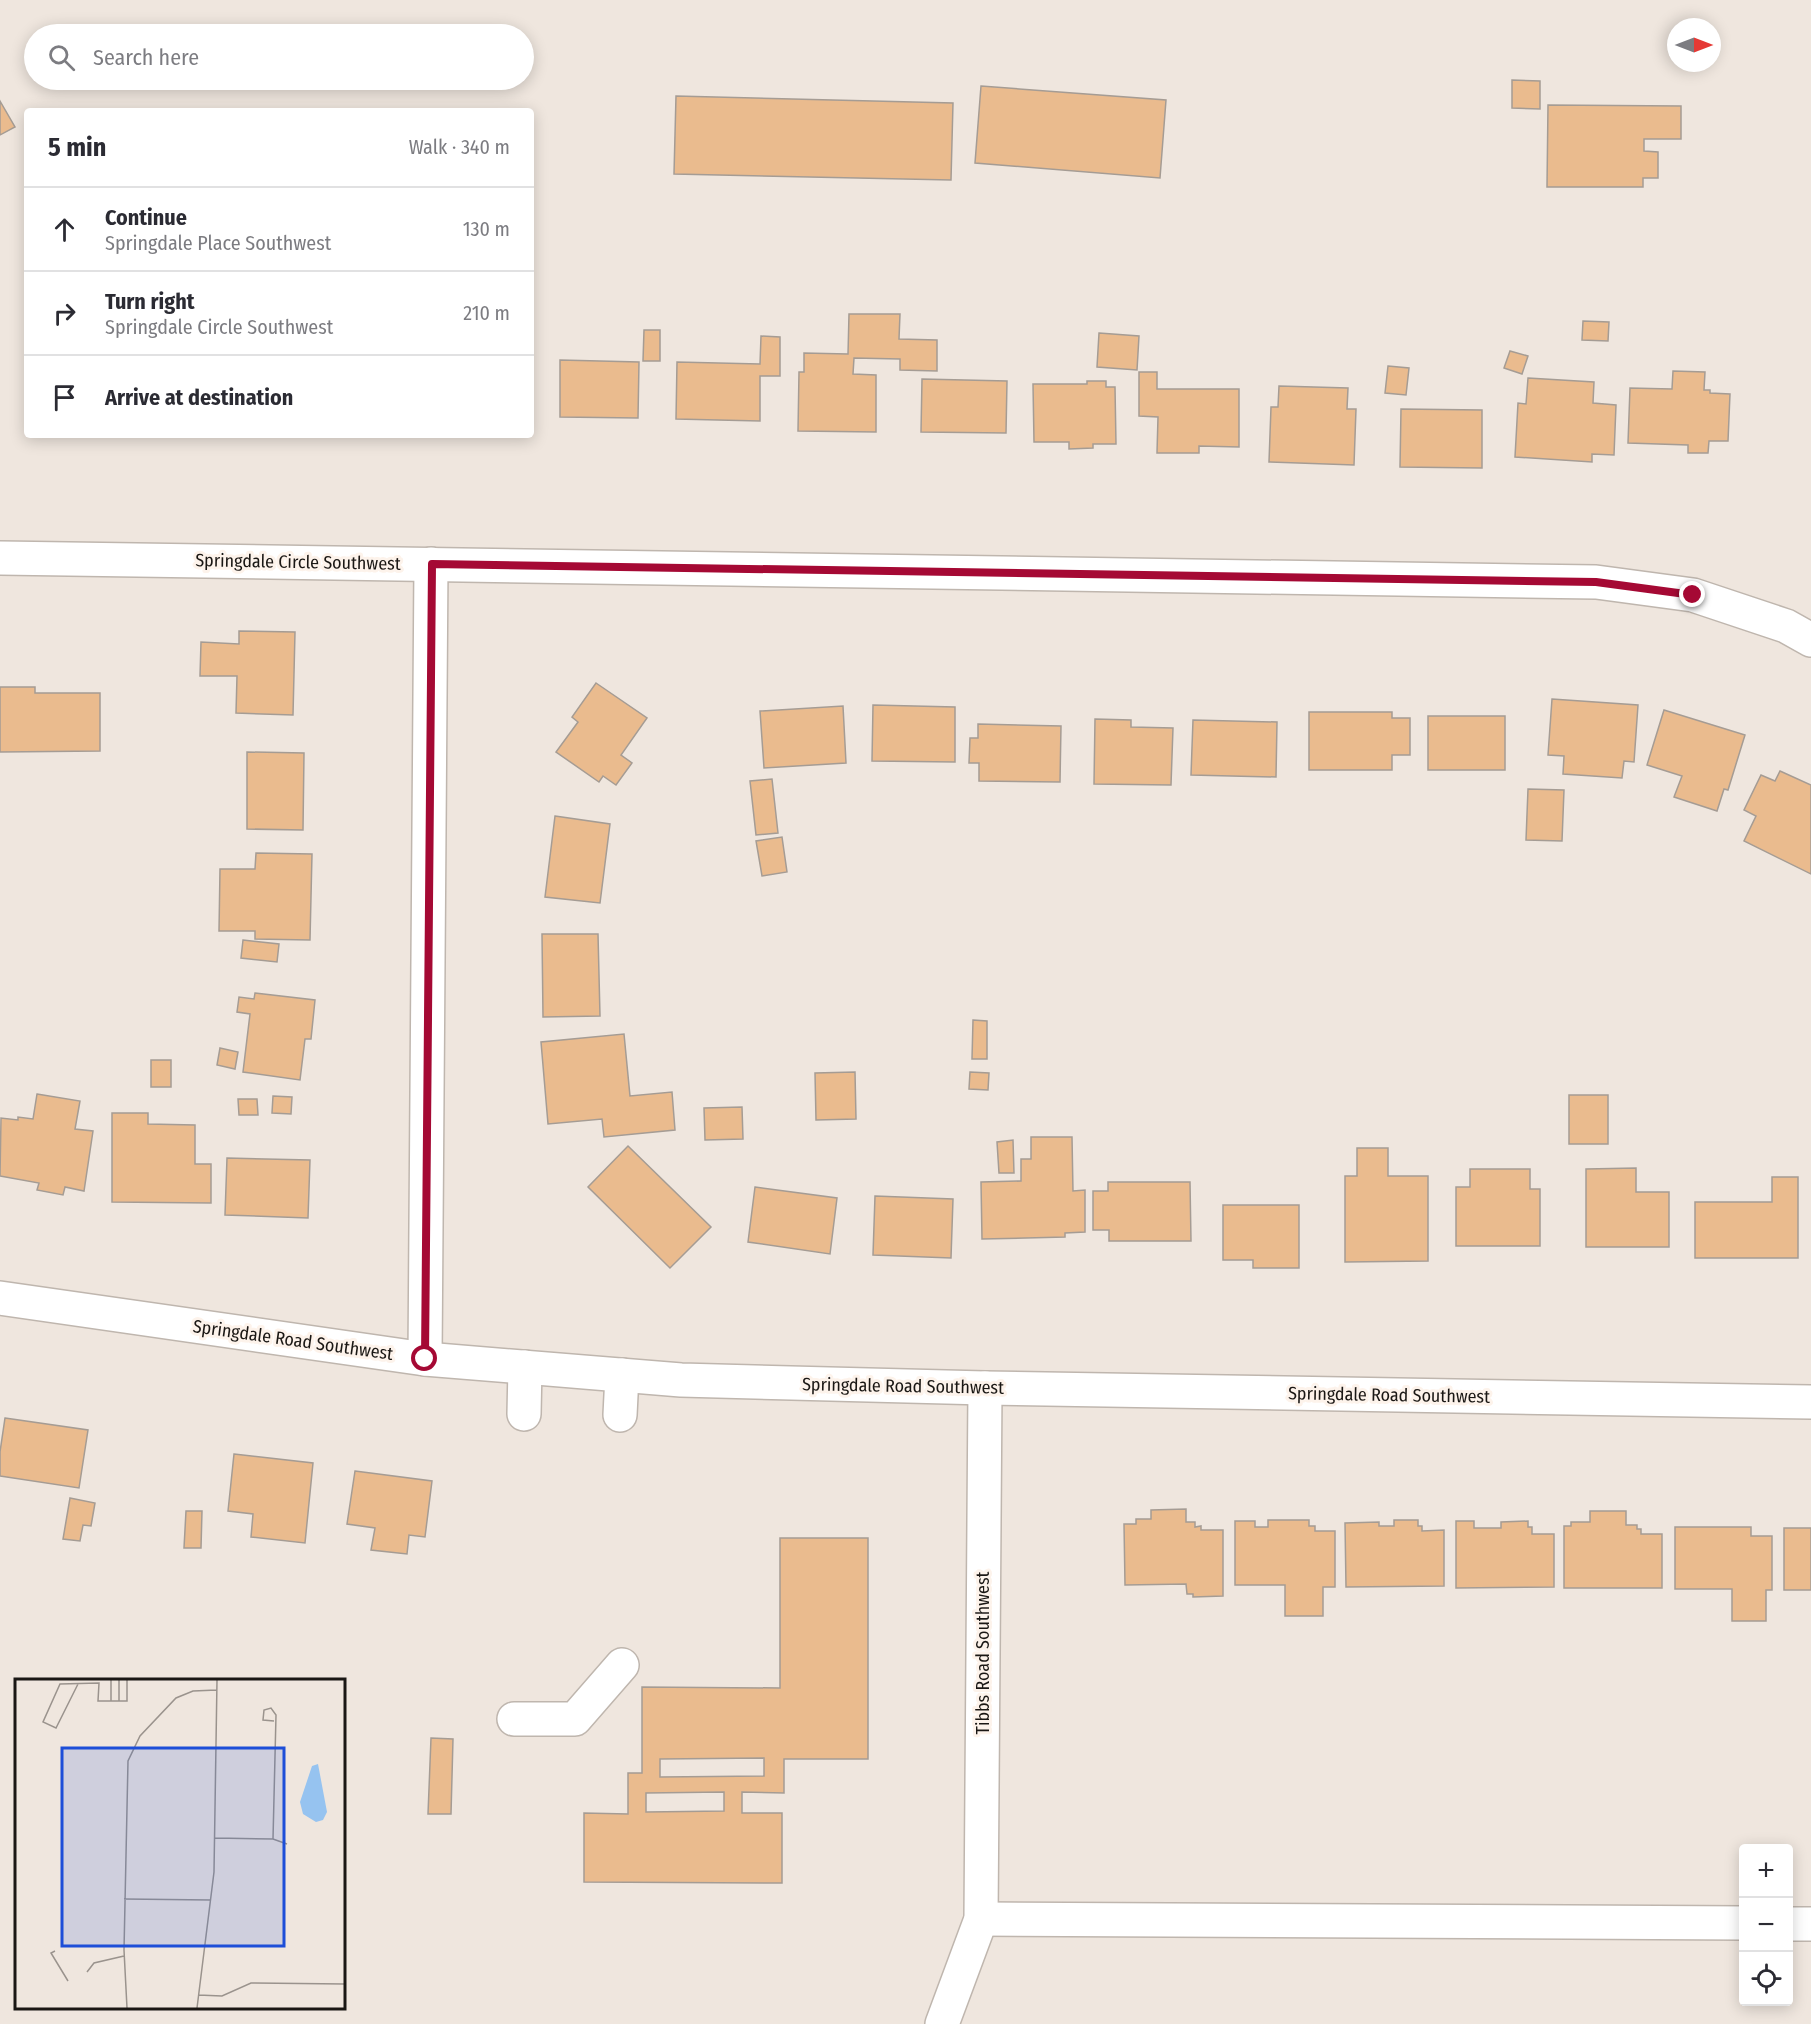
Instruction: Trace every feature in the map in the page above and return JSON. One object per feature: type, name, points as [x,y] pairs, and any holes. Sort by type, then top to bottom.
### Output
[{"type":"street","name":"Springdale Circle Southwest","points":[[0,558],[1596,582],[1693,595],[1786,626],[1811,640]]},
{"type":"street","points":[[425,1359],[432,564]]},
{"type":"street","name":"Springdale Road Southwest","points":[[0,1298],[425,1359],[681,1380],[985,1388],[1811,1402]]},
{"type":"street","points":[[524,1414],[525,1367]]},
{"type":"street","points":[[620,1415],[622,1375]]},
{"type":"street","name":"Tibbs Road Southwest","points":[[942,2024],[981,1919],[985,1388]]},
{"type":"street","points":[[514,1719],[575,1719],[622,1665]]},
{"type":"street","points":[[981,1919],[1739,1923]]},
{"type":"street","points":[[1793,1924],[1811,1924]]},
{"type":"building","points":[[1512,80],[1540,81],[1540,109],[1512,108]]},
{"type":"building","points":[[981,86],[1166,100],[1160,178],[975,163]]},
{"type":"building","points":[[676,96],[953,103],[951,180],[674,174]]},
{"type":"building","points":[[0,101],[15,127],[0,135]]},
{"type":"building","points":[[1548,105],[1681,106],[1681,139],[1644,139],[1644,151],[1658,152],[1658,178],[1643,178],[1643,187],[1547,187]]},
{"type":"building","points":[[849,314],[900,314],[899,339],[937,340],[937,371],[900,370],[900,359],[854,358],[853,374],[876,375],[876,432],[798,431],[799,372],[804,372],[804,353],[848,354]]},
{"type":"building","points":[[1583,321],[1609,322],[1608,341],[1582,340]]},
{"type":"building","points":[[644,330],[660,330],[660,361],[643,361]]},
{"type":"building","points":[[1099,333],[1139,336],[1137,370],[1097,367]]},
{"type":"building","points":[[761,336],[780,337],[780,376],[760,376],[760,421],[676,419],[677,362],[760,364]]},
{"type":"building","points":[[1510,351],[1528,356],[1522,374],[1504,368]]},
{"type":"building","points":[[560,360],[639,362],[638,418],[560,417]]},
{"type":"building","points":[[1388,366],[1409,368],[1406,395],[1385,393]]},
{"type":"building","points":[[1673,371],[1705,372],[1704,390],[1710,390],[1710,393],[1730,394],[1728,441],[1709,441],[1708,453],[1688,453],[1688,445],[1628,443],[1630,388],[1672,389]]},
{"type":"building","points":[[1139,372],[1157,372],[1157,389],[1239,389],[1239,447],[1199,446],[1199,453],[1157,453],[1158,417],[1139,416]]},
{"type":"building","points":[[1528,378],[1594,382],[1593,403],[1616,405],[1614,455],[1592,454],[1592,462],[1515,457],[1518,403],[1526,404]]},
{"type":"building","points":[[922,379],[1007,381],[1006,433],[921,432]]},
{"type":"building","points":[[1087,381],[1106,381],[1106,387],[1115,387],[1116,444],[1093,444],[1093,448],[1069,449],[1069,442],[1034,442],[1033,384],[1087,384]]},
{"type":"building","points":[[1279,386],[1348,388],[1347,409],[1356,409],[1354,465],[1269,462],[1271,407],[1278,407]]},
{"type":"building","points":[[1401,409],[1482,410],[1482,468],[1400,467]]},
{"type":"building","points":[[239,631],[295,632],[293,715],[236,713],[237,676],[200,676],[201,642],[239,644]]},
{"type":"building","points":[[596,683],[647,718],[621,755],[632,763],[616,785],[603,776],[599,782],[556,752],[578,722],[572,717]]},
{"type":"building","points":[[0,687],[35,687],[35,693],[100,693],[100,751],[0,752]]},
{"type":"building","points":[[1552,699],[1638,705],[1634,762],[1624,761],[1622,778],[1563,774],[1564,756],[1548,755]]},
{"type":"building","points":[[873,705],[955,707],[955,762],[872,761]]},
{"type":"building","points":[[843,706],[846,763],[764,768],[760,711]]},
{"type":"building","points":[[1664,710],[1745,735],[1728,790],[1724,789],[1717,811],[1674,797],[1682,776],[1647,765]]},
{"type":"building","points":[[1309,712],[1392,712],[1392,718],[1410,718],[1410,755],[1392,755],[1392,770],[1309,770]]},
{"type":"building","points":[[1428,716],[1505,716],[1505,770],[1428,770]]},
{"type":"building","points":[[1095,719],[1131,720],[1131,727],[1173,728],[1171,785],[1094,784]]},
{"type":"building","points":[[1193,720],[1277,722],[1276,777],[1191,775]]},
{"type":"building","points":[[978,724],[1061,726],[1060,782],[979,781],[979,763],[969,763],[970,738],[978,738]]},
{"type":"building","points":[[247,752],[304,753],[303,830],[247,829]]},
{"type":"building","points":[[1780,771],[1811,785],[1811,874],[1744,841],[1756,816],[1744,810],[1761,775],[1775,781]]},
{"type":"building","points":[[772,779],[778,833],[756,835],[750,781]]},
{"type":"building","points":[[1528,789],[1564,790],[1562,841],[1526,840]]},
{"type":"building","points":[[555,816],[610,824],[600,903],[545,897]]},
{"type":"building","points":[[782,837],[787,872],[762,876],[756,841]]},
{"type":"building","points":[[256,853],[312,854],[310,940],[255,939],[255,931],[219,931],[220,869],[255,869]]},
{"type":"building","points":[[542,934],[598,934],[600,1016],[543,1017]]},
{"type":"building","points":[[243,940],[279,944],[277,962],[241,958]]},
{"type":"building","points":[[255,993],[315,1000],[311,1039],[305,1039],[300,1080],[243,1072],[250,1014],[237,1012],[239,997],[254,999]]},
{"type":"building","points":[[973,1020],[987,1021],[987,1059],[972,1059]]},
{"type":"building","points":[[624,1034],[630,1096],[672,1092],[675,1130],[604,1137],[602,1119],[548,1124],[541,1042]]},
{"type":"building","points":[[220,1048],[238,1052],[235,1069],[217,1065]]},
{"type":"building","points":[[151,1060],[171,1060],[171,1087],[151,1087]]},
{"type":"building","points":[[855,1072],[856,1119],[816,1120],[815,1073]]},
{"type":"building","points":[[970,1072],[989,1073],[988,1090],[969,1089]]},
{"type":"building","points":[[37,1094],[80,1101],[75,1129],[93,1131],[84,1191],[65,1187],[63,1195],[37,1190],[39,1183],[0,1176],[1,1118],[33,1119]]},
{"type":"building","points":[[1569,1095],[1608,1095],[1608,1144],[1569,1144]]},
{"type":"building","points":[[273,1096],[292,1097],[291,1114],[272,1113]]},
{"type":"building","points":[[238,1099],[257,1099],[258,1115],[239,1115]]},
{"type":"building","points":[[742,1107],[743,1139],[705,1140],[704,1108]]},
{"type":"building","points":[[112,1113],[148,1113],[148,1124],[195,1125],[195,1164],[211,1164],[211,1203],[112,1202]]},
{"type":"building","points":[[1031,1137],[1072,1137],[1073,1191],[1085,1190],[1085,1232],[1065,1233],[1065,1237],[982,1239],[981,1182],[1021,1181],[1021,1159],[1031,1159]]},
{"type":"building","points":[[1013,1140],[1014,1173],[999,1173],[997,1142]]},
{"type":"building","points":[[628,1146],[711,1227],[670,1268],[588,1187]]},
{"type":"building","points":[[1357,1148],[1388,1148],[1388,1176],[1428,1176],[1428,1261],[1345,1262],[1345,1176],[1357,1176]]},
{"type":"building","points":[[227,1158],[310,1160],[308,1218],[225,1215]]},
{"type":"building","points":[[1636,1168],[1636,1192],[1669,1192],[1669,1247],[1586,1247],[1586,1169]]},
{"type":"building","points":[[1470,1169],[1530,1169],[1530,1189],[1540,1189],[1540,1246],[1456,1246],[1456,1187],[1470,1187]]},
{"type":"building","points":[[1772,1177],[1798,1177],[1798,1258],[1695,1258],[1695,1202],[1772,1202]]},
{"type":"building","points":[[1108,1182],[1190,1182],[1191,1241],[1109,1241],[1109,1230],[1093,1230],[1093,1191],[1108,1191]]},
{"type":"building","points":[[755,1187],[837,1198],[830,1254],[748,1242]]},
{"type":"building","points":[[875,1196],[953,1199],[951,1258],[873,1255]]},
{"type":"building","points":[[1223,1205],[1299,1205],[1299,1268],[1253,1268],[1253,1260],[1223,1260]]},
{"type":"building","points":[[5,1418],[88,1430],[79,1488],[0,1476],[0,1452]]},
{"type":"building","points":[[234,1454],[313,1463],[305,1543],[251,1537],[253,1514],[228,1511]]},
{"type":"building","points":[[355,1471],[432,1481],[425,1537],[409,1535],[407,1554],[371,1550],[375,1528],[347,1524]]},
{"type":"building","points":[[70,1498],[95,1503],[91,1526],[83,1525],[80,1541],[63,1539]]},
{"type":"building","points":[[1186,1509],[1186,1522],[1195,1522],[1195,1527],[1201,1526],[1201,1530],[1223,1530],[1223,1596],[1193,1597],[1193,1594],[1187,1594],[1186,1584],[1125,1585],[1124,1524],[1136,1524],[1136,1519],[1151,1519],[1151,1510]]},
{"type":"building","points":[[186,1511],[202,1511],[201,1548],[184,1548]]},
{"type":"building","points":[[1590,1511],[1626,1511],[1626,1525],[1637,1525],[1637,1529],[1641,1529],[1641,1534],[1662,1534],[1662,1588],[1564,1588],[1564,1526],[1571,1526],[1571,1522],[1590,1522]]},
{"type":"building","points":[[1268,1520],[1309,1520],[1309,1526],[1315,1526],[1315,1531],[1335,1531],[1335,1587],[1323,1587],[1323,1616],[1285,1616],[1285,1585],[1235,1585],[1235,1521],[1255,1521],[1255,1527],[1268,1527]]},
{"type":"building","points":[[1394,1520],[1418,1520],[1418,1526],[1422,1526],[1422,1531],[1444,1530],[1444,1586],[1346,1587],[1345,1523],[1379,1522],[1379,1526],[1394,1526]]},
{"type":"building","points":[[1456,1521],[1474,1521],[1474,1528],[1501,1528],[1501,1522],[1528,1521],[1528,1527],[1532,1527],[1532,1534],[1554,1534],[1554,1587],[1456,1588]]},
{"type":"building","points":[[1675,1527],[1751,1527],[1751,1536],[1772,1536],[1772,1590],[1766,1590],[1766,1621],[1732,1621],[1732,1589],[1675,1589]]},
{"type":"building","points":[[1784,1528],[1811,1528],[1811,1590],[1784,1590]]},
{"type":"building","points":[[780,1538],[868,1538],[868,1759],[784,1759],[784,1793],[742,1792],[742,1813],[782,1813],[782,1883],[584,1882],[584,1813],[628,1814],[628,1773],[642,1773],[642,1687],[780,1688]],"holes":[[[764,1758],[764,1776],[660,1777],[660,1759]],[[724,1792],[724,1811],[646,1812],[646,1793]]]},
{"type":"building","points":[[431,1738],[453,1739],[451,1814],[428,1814]]},
{"type":"route","points":[[425,1359],[432,564],[1596,582],[1693,595]]}]
